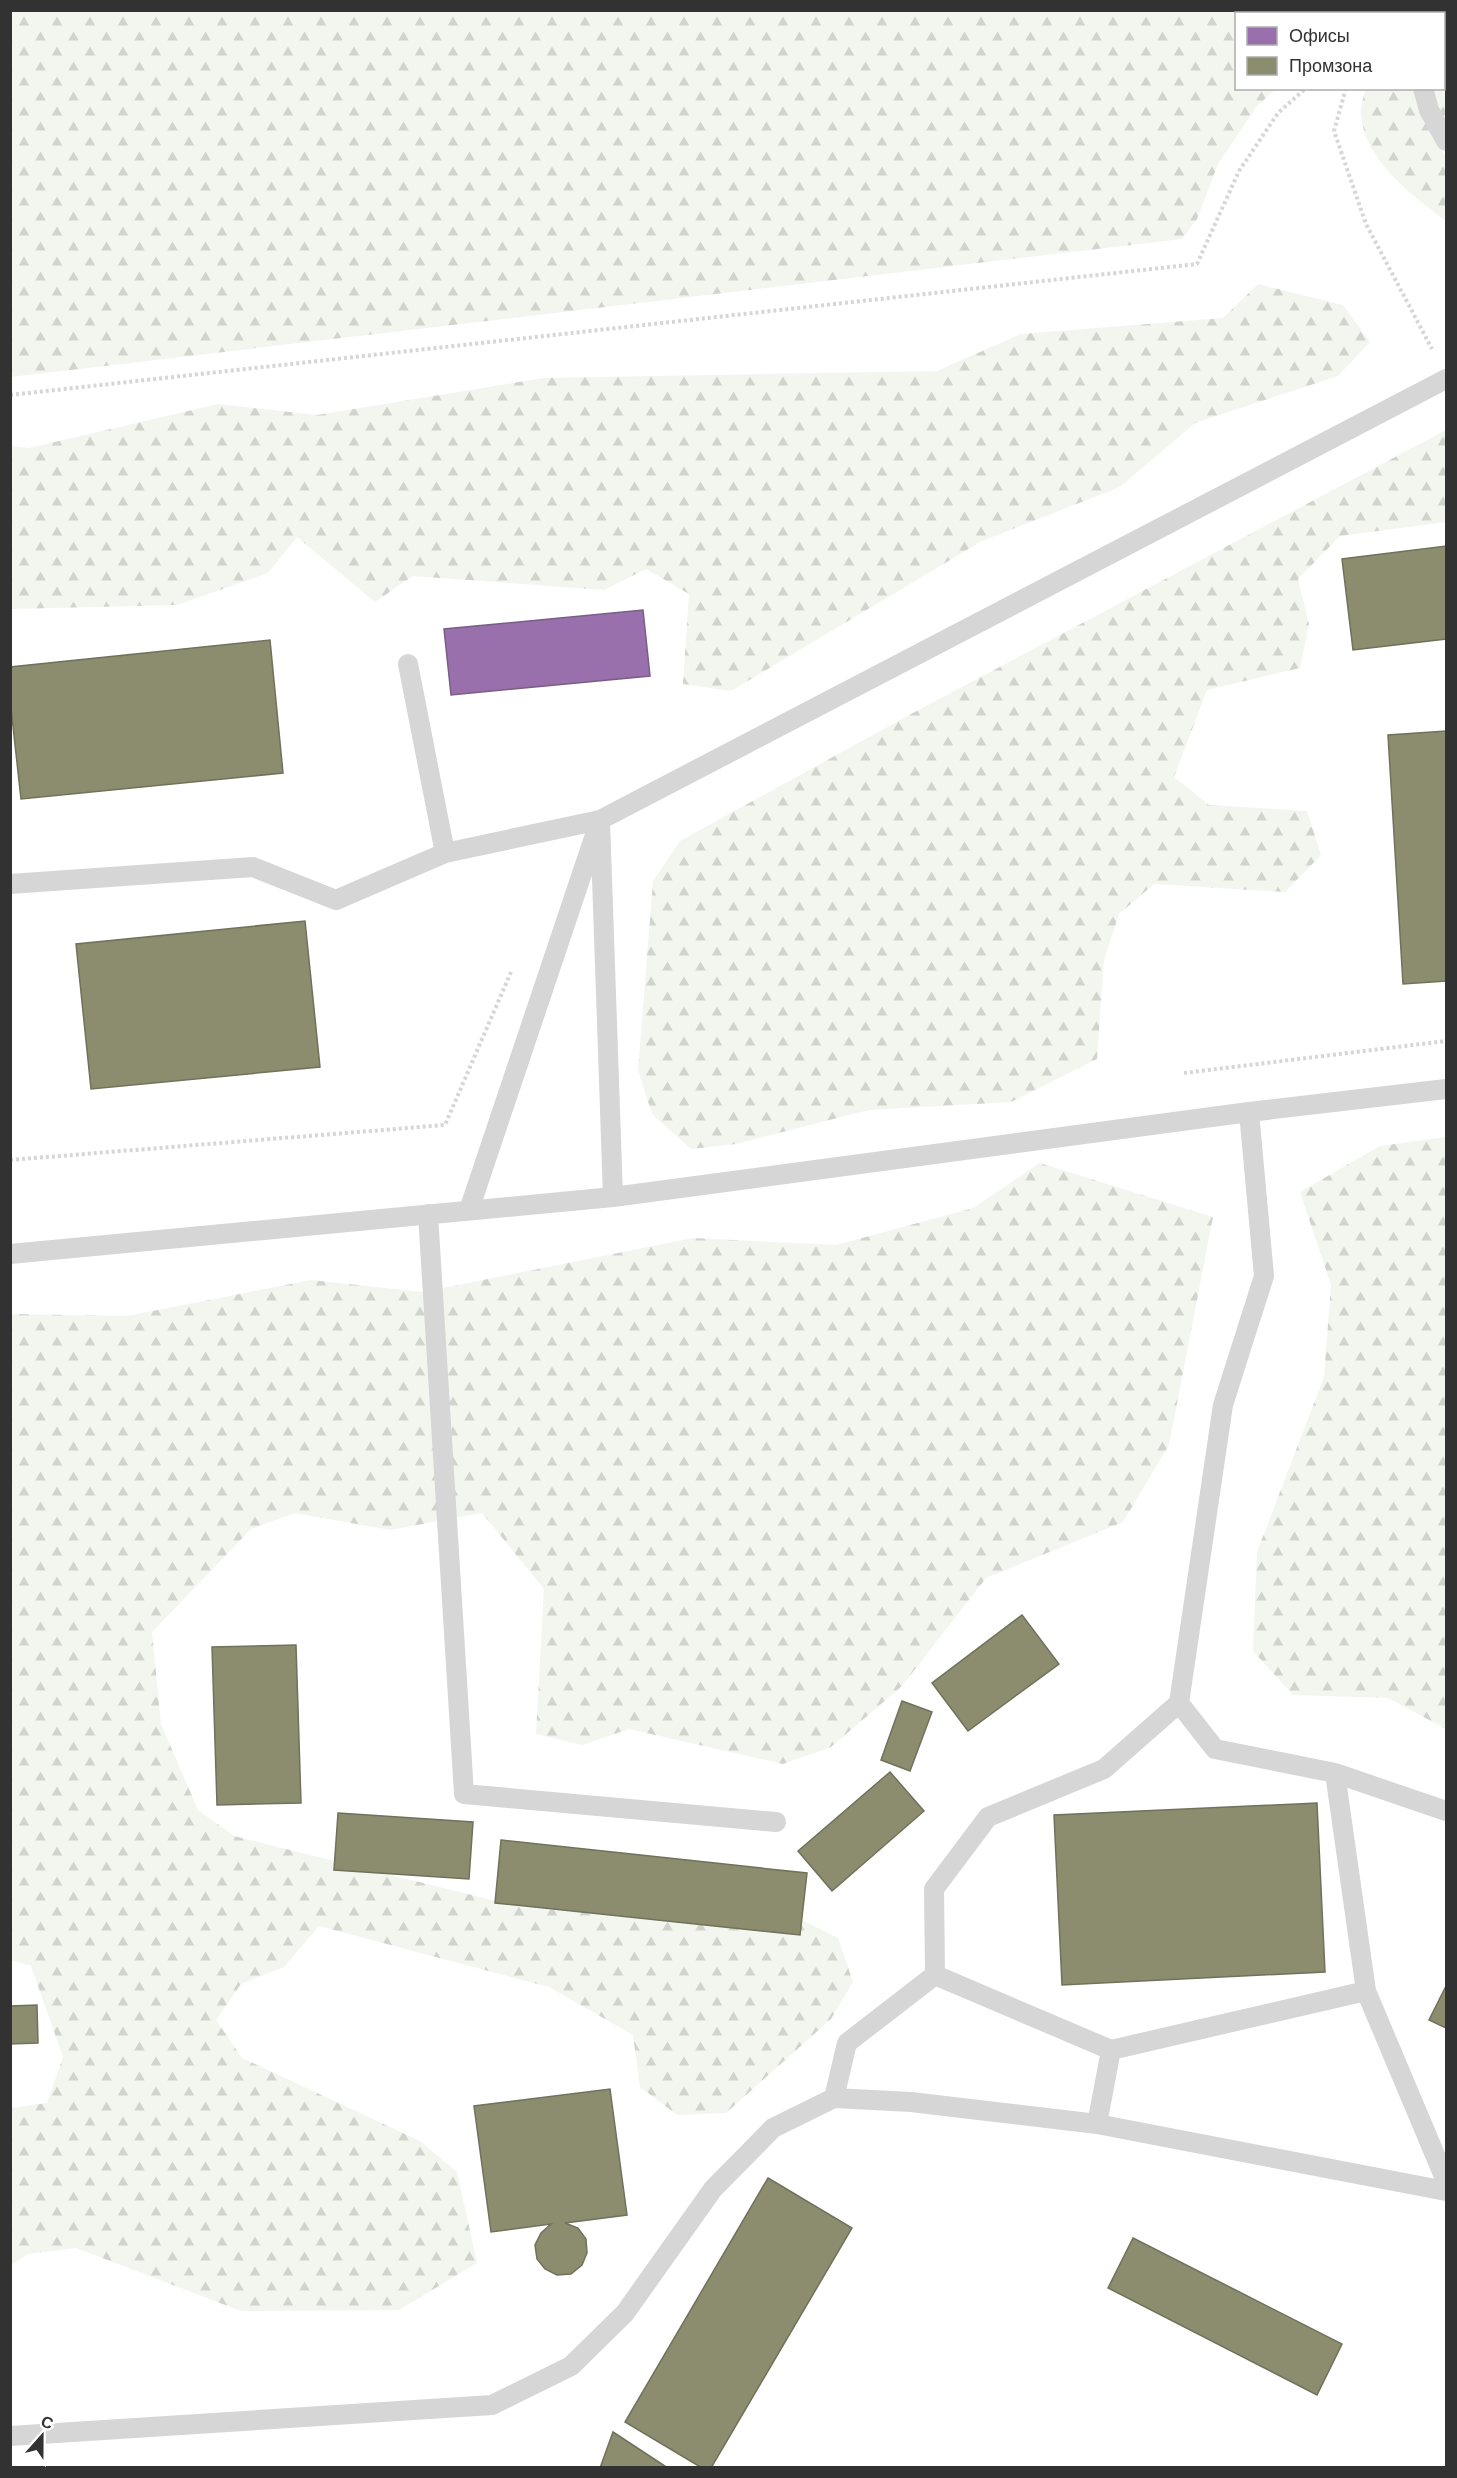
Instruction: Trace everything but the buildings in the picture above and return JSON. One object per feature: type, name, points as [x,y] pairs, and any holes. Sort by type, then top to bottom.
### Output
[{"type":"lane","points":[[1424,90],[1429,110],[1446,141]]},
{"type":"lane","points":[[10,884],[253,867],[336,900],[445,853],[600,820],[1446,379]]},
{"type":"lane","points":[[408,664],[445,853]]},
{"type":"lane","points":[[600,820],[613,1197]]},
{"type":"lane","points":[[469,1210],[600,820]]},
{"type":"lane","points":[[10,1254],[613,1197],[1250,1112],[1446,1089]]},
{"type":"lane","points":[[935,1975],[934,1888],[988,1817],[1104,1769],[1179,1703],[1224,1405],[1264,1276],[1250,1112]]},
{"type":"lane","points":[[428,1214],[464,1794],[776,1822]]},
{"type":"lane","points":[[1179,1703],[1215,1749],[1335,1773],[1446,1811]]},
{"type":"lane","points":[[1335,1773],[1366,1991],[1446,2181]]},
{"type":"lane","points":[[935,1975],[1111,2050],[1366,1991]]},
{"type":"lane","points":[[834,2098],[847,2043],[935,1975]]},
{"type":"lane","points":[[1097,2124],[1111,2050]]},
{"type":"lane","points":[[10,2436],[492,2405],[571,2366],[625,2313],[712,2189],[773,2128],[834,2098],[911,2102],[1097,2124],[1446,2191]]},
{"type":"path","points":[[10,395],[1197,264],[1239,171],[1278,113],[1304,90]]},
{"type":"path","points":[[1345,90],[1334,131],[1366,224],[1436,356]]},
{"type":"path","points":[[10,1160],[445,1125],[515,963]]},
{"type":"path","points":[[1184,1073],[1446,1041]]},
{"type":"green space","points":[[11,11],[1343,12],[1235,12],[1235,90],[1275,90],[1257,106],[1218,164],[1197,219],[1182,239],[11,377]]},
{"type":"green space","points":[[1446,11],[1446,129],[1429,90],[1445,90],[1445,12],[1406,12]]},
{"type":"green space","points":[[1365,90],[1415,90],[1438,145],[1446,156],[1446,220],[1415,197],[1378,159],[1363,129],[1361,106]]},
{"type":"green space","points":[[1258,284],[1343,305],[1370,342],[1338,376],[1195,423],[1120,487],[982,541],[731,691],[683,684],[689,594],[646,569],[604,590],[413,576],[375,602],[297,537],[268,573],[177,605],[11,609],[11,446],[29,448],[218,404],[317,415],[544,378],[937,371],[1021,334],[1223,318]]},
{"type":"green space","points":[[1446,430],[1446,522],[1340,536],[1298,579],[1309,624],[1300,668],[1207,690],[1174,777],[1209,805],[1307,811],[1321,855],[1285,892],[1154,884],[1119,914],[1104,960],[1097,1059],[1011,1102],[869,1110],[736,1144],[691,1149],[652,1114],[638,1070],[653,881],[680,841],[911,714]]},
{"type":"green space","points":[[1446,1137],[1446,1729],[1388,1698],[1293,1695],[1253,1651],[1257,1552],[1324,1377],[1331,1285],[1300,1192],[1380,1146]]},
{"type":"green space","points":[[1040,1163],[1213,1217],[1169,1445],[1123,1522],[986,1578],[902,1686],[831,1747],[783,1764],[629,1729],[582,1745],[536,1734],[544,1589],[482,1513],[390,1530],[295,1513],[251,1529],[152,1632],[161,1724],[198,1810],[234,1836],[520,1907],[756,1929],[800,1919],[838,1938],[853,1982],[831,2019],[726,2113],[677,2115],[640,2087],[633,2035],[549,1987],[319,1926],[284,1967],[241,1984],[216,2020],[242,2058],[420,2141],[457,2172],[477,2263],[399,2310],[241,2311],[76,2248],[28,2254],[11,2265],[11,2108],[47,2103],[63,2057],[31,1966],[11,1960],[11,1314],[127,1316],[311,1280],[423,1292],[693,1238],[836,1245],[973,1208]]}]
